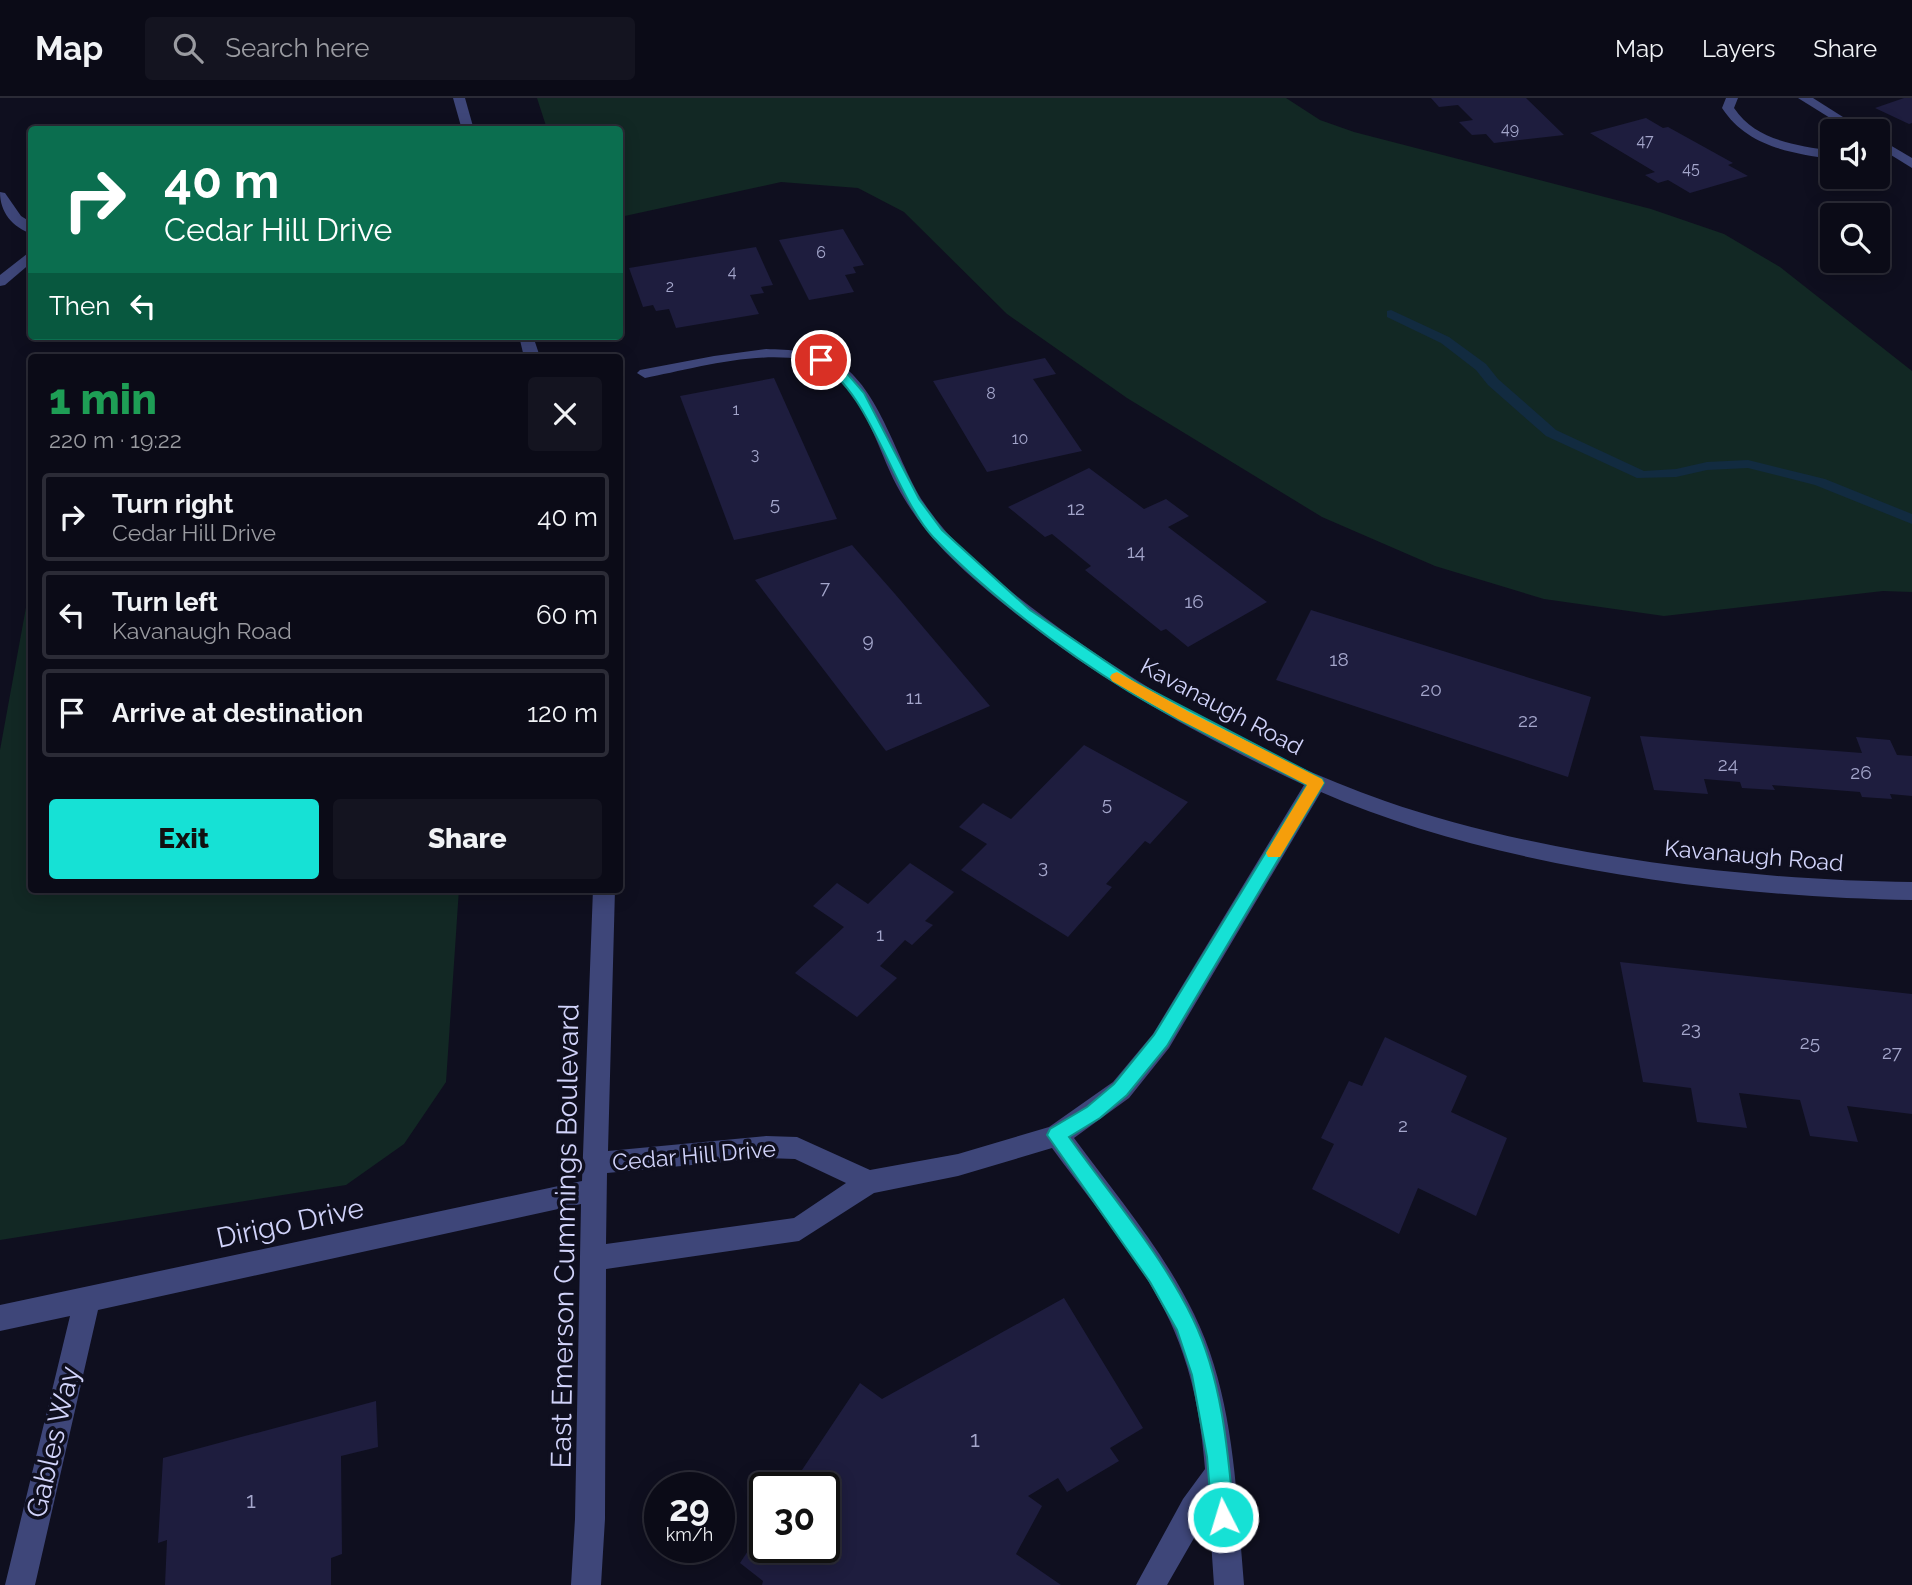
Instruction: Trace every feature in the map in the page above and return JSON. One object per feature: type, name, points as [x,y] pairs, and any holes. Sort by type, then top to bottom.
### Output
[{"type":"street","points":[[460,98],[467,126]]},
{"type":"street","points":[[1732,98],[1728,108],[1741,127],[1786,146],[1820,153]]},
{"type":"street","points":[[1804,98],[1839,119]]},
{"type":"street","points":[[1905,155],[1912,164]]},
{"type":"street","points":[[0,196],[16,219],[28,227]]},
{"type":"street","points":[[0,282],[28,258]]},
{"type":"street","name":"Kavanaugh Road","points":[[645,373],[771,353],[806,355],[834,366],[860,395],[913,500],[937,533],[986,579],[1026,613],[1134,688],[1316,783],[1391,811],[1453,829],[1535,849],[1635,868],[1717,878],[1912,891]]},
{"type":"street","points":[[593,1258],[799,1229],[869,1182],[958,1165],[1057,1135],[1093,1112],[1121,1090],[1161,1041],[1316,783]]},
{"type":"street","name":"East Emerson Cummings Boulevard","points":[[586,1585],[590,1519],[594,1190],[604,893]]},
{"type":"street","points":[[1057,1135],[1157,1276],[1185,1325],[1203,1375],[1219,1475],[1229,1585]]},
{"type":"street","name":"Cedar Hill Drive","points":[[596,1163],[766,1147],[797,1148],[869,1182]]},
{"type":"street","name":"Dirigo Drive","points":[[0,1318],[594,1190]]},
{"type":"street","name":"Gables Way","points":[[20,1585],[87,1299]]},
{"type":"street","points":[[1151,1585],[1193,1509],[1219,1475]]},
{"type":"green space","points":[[537,98],[1286,98],[1320,120],[1354,132],[1651,209],[1724,234],[1780,267],[1912,371],[1912,592],[1883,591],[1664,616],[1544,599],[1435,566],[1322,517],[1127,398],[1007,314],[904,212],[858,188],[781,182],[623,216],[623,126],[546,126]]},
{"type":"green space","points":[[28,596],[28,893],[459,893],[446,1082],[404,1144],[346,1185],[0,1240],[0,750]]},
{"type":"building","points":[[1431,98],[1526,98],[1564,135],[1494,143],[1486,134],[1472,135],[1459,122],[1473,120],[1458,105],[1439,107]]},
{"type":"building","points":[[1912,98],[1912,123],[1875,108]]},
{"type":"building","points":[[1646,118],[1663,128],[1668,127],[1733,163],[1728,165],[1748,176],[1690,193],[1668,180],[1658,183],[1645,175],[1655,172],[1590,133]]},
{"type":"building","points":[[843,229],[864,265],[853,267],[856,273],[845,275],[854,292],[809,300],[779,240]]},
{"type":"building","points":[[756,247],[773,285],[761,287],[764,293],[750,295],[759,314],[676,328],[669,309],[656,311],[653,305],[643,307],[629,268]]},
{"type":"building","points":[[1045,358],[1056,374],[1033,379],[1082,451],[987,472],[933,381]]},
{"type":"building","points":[[774,378],[837,519],[734,540],[680,396]]},
{"type":"building","points":[[1089,468],[1144,509],[1166,499],[1189,516],[1168,527],[1267,602],[1188,647],[1166,629],[1161,631],[1085,570],[1091,566],[1052,534],[1045,537],[1008,507]]},
{"type":"building","points":[[852,545],[990,706],[886,751],[755,580]]},
{"type":"building","points":[[1311,610],[1591,697],[1568,777],[1276,680]]},
{"type":"building","points":[[1640,736],[1862,753],[1856,737],[1890,740],[1897,755],[1912,756],[1912,796],[1890,794],[1892,799],[1862,797],[1860,792],[1772,785],[1775,790],[1742,788],[1740,782],[1704,779],[1708,794],[1654,790]]},
{"type":"building","points":[[1084,745],[1188,802],[1150,844],[1145,841],[1106,884],[1112,887],[1068,937],[961,870],[987,844],[959,827],[983,803],[1011,819]]},
{"type":"building","points":[[910,863],[954,892],[925,921],[933,925],[912,945],[905,940],[880,966],[897,978],[857,1017],[795,973],[844,927],[813,906],[837,883],[868,904]]},
{"type":"building","points":[[1620,962],[1912,994],[1912,1114],[1847,1106],[1858,1142],[1810,1136],[1800,1100],[1739,1093],[1747,1128],[1697,1122],[1691,1088],[1643,1082]]},
{"type":"building","points":[[1385,1037],[1467,1076],[1451,1112],[1507,1138],[1476,1216],[1418,1188],[1399,1234],[1312,1189],[1334,1144],[1321,1138],[1349,1081],[1362,1086]]},
{"type":"building","points":[[1064,1298],[1143,1428],[1110,1448],[1119,1461],[1067,1492],[1058,1478],[1028,1496],[1042,1506],[1016,1554],[1061,1585],[762,1585],[763,1581],[740,1563],[749,1549],[749,1563],[840,1563],[840,1472],[801,1472],[860,1383],[882,1399]]},
{"type":"building","points":[[376,1401],[378,1447],[341,1456],[342,1554],[331,1558],[331,1585],[165,1585],[167,1540],[158,1543],[163,1458]]},
{"type":"waterway","points":[[1391,314],[1445,340],[1481,367],[1493,382],[1551,433],[1642,475],[1676,473],[1707,466],[1748,464],[1820,482],[1912,519]]},
{"type":"slow traffic","points":[[1117,677],[1183,716],[1316,783],[1274,853]]},
{"type":"route","points":[[821,360],[834,366],[860,395],[913,500],[937,533],[966,562],[1026,613],[1134,688],[1183,716],[1316,783],[1161,1041],[1121,1090],[1057,1135],[1157,1276],[1185,1325],[1203,1375],[1218,1457],[1223,1517]]}]
